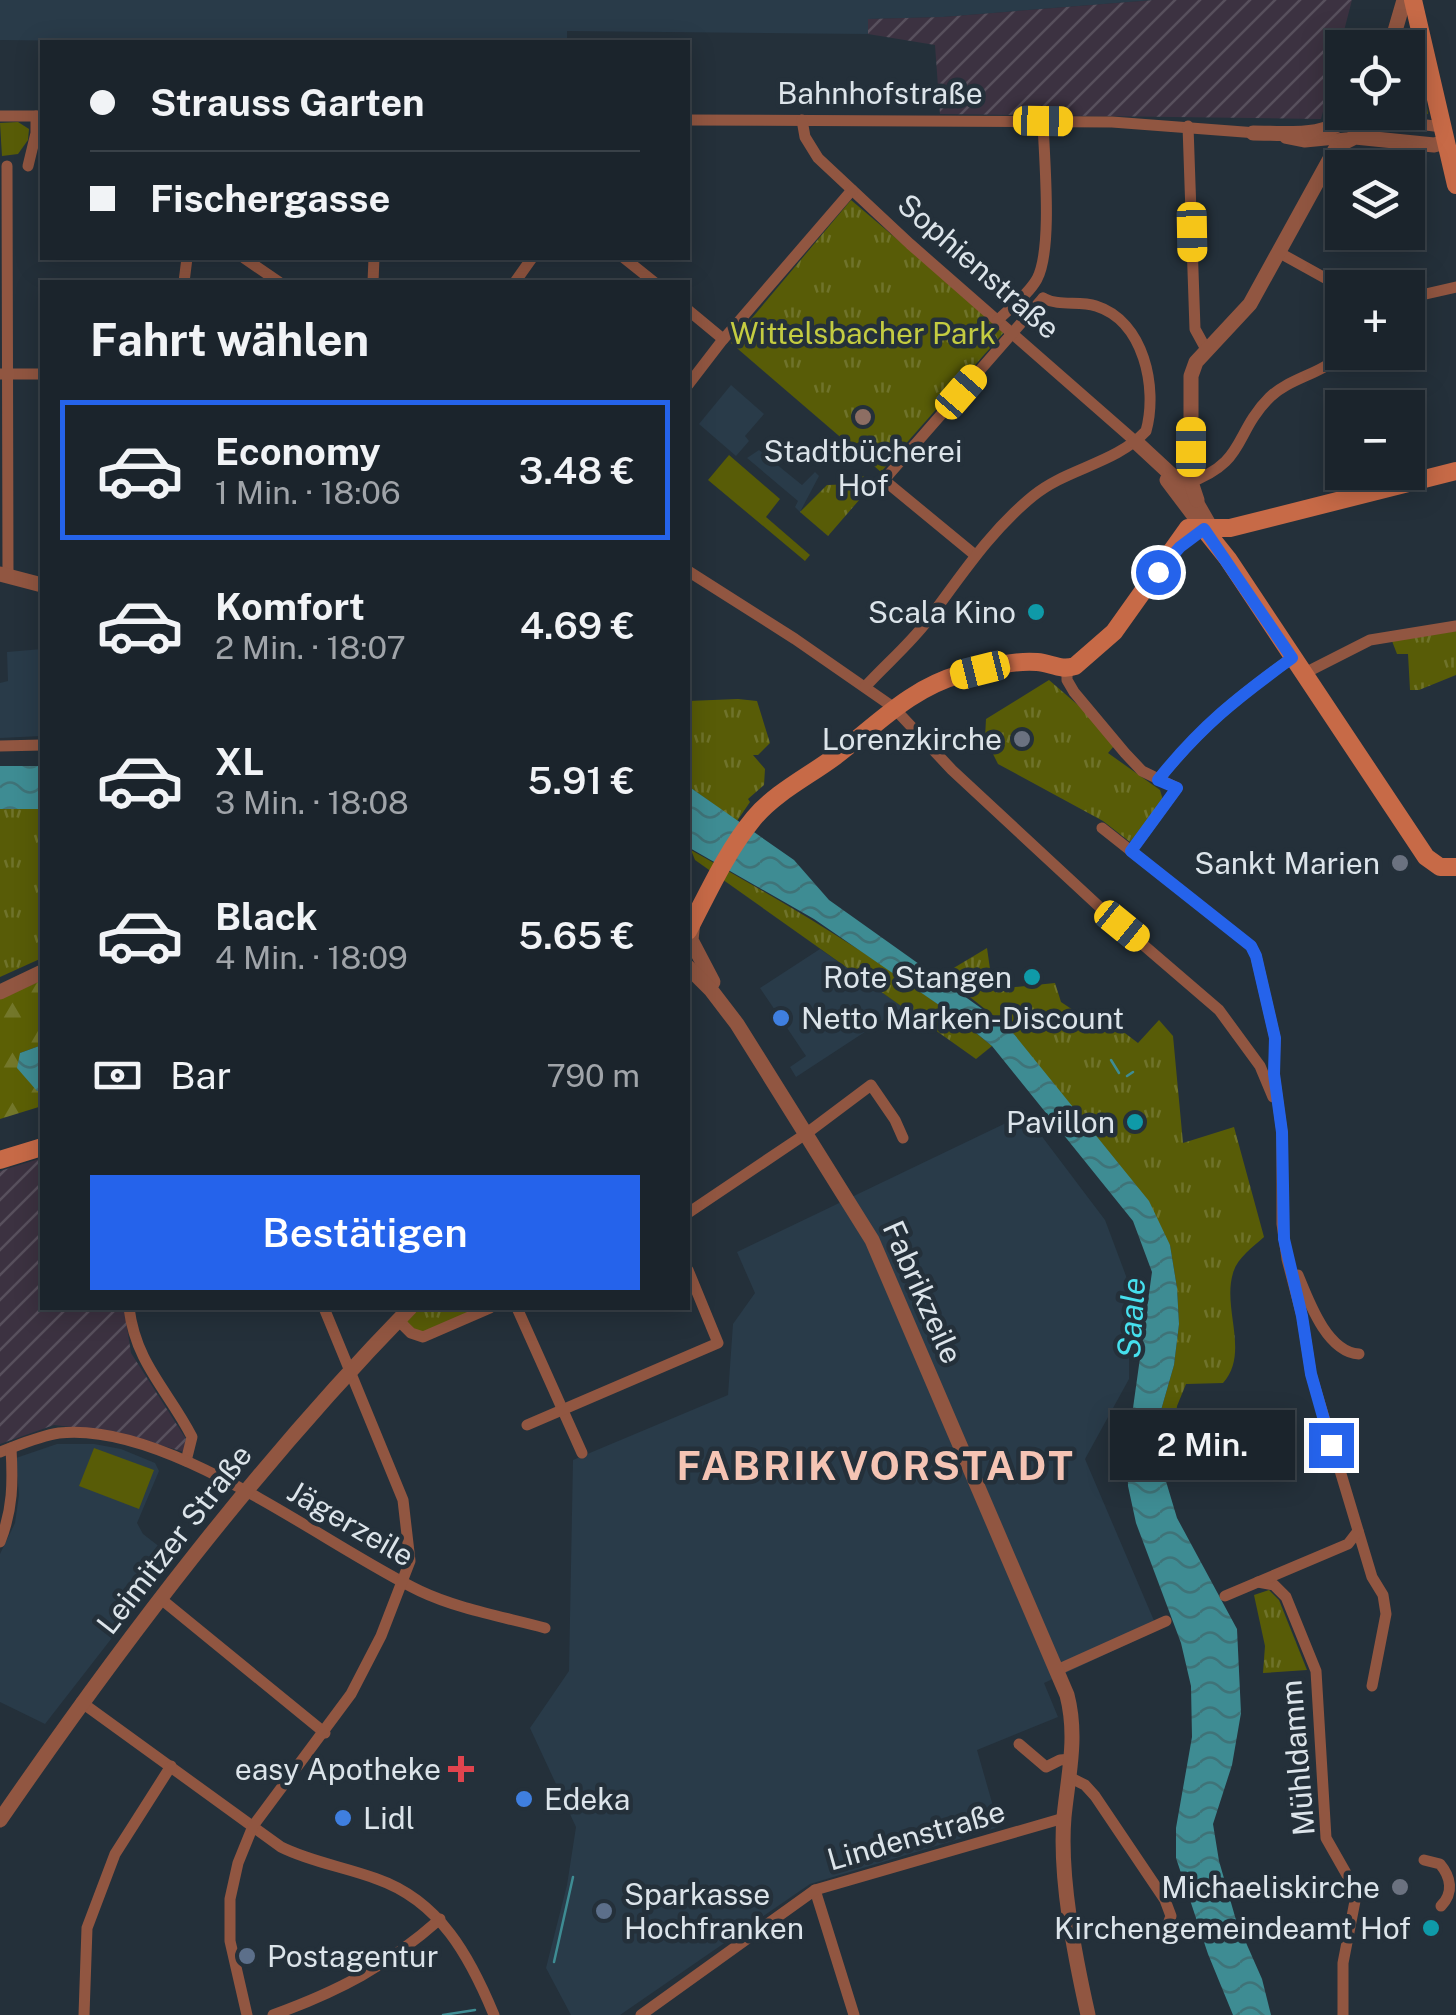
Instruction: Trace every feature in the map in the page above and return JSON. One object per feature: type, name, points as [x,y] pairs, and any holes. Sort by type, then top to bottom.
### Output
[{"type":"main road","points":[[1412,0],[1455,175]]},
{"type":"main road","points":[[1422,0],[1427,58]]},
{"type":"main road","points":[[690,916],[750,823],[773,800],[843,751],[893,707],[928,686],[980,670],[1036,662],[1067,669],[1078,664],[1108,639],[1158,572],[1200,529],[1242,525],[1456,471]]},
{"type":"main road","points":[[1228,560],[1225,538],[1242,525]]},
{"type":"main road","name":"Sophienstraße","points":[[1200,529],[1228,560],[1430,861],[1448,867]]},
{"type":"main road","points":[[0,1160],[40,1148]]},
{"type":"street","points":[[1395,30],[1404,0]]},
{"type":"street","points":[[0,116],[39,116],[28,166]]},
{"type":"street","name":"Bahnhofstraße","points":[[690,120],[1043,121],[1305,134],[1325,130]]},
{"type":"street","name":"Sophienstraße","points":[[802,120],[809,145],[852,190],[1181,483],[1200,529]]},
{"type":"street","points":[[998,320],[1035,284],[1042,269],[1043,121]]},
{"type":"street","points":[[1188,126],[1194,329],[1206,350]]},
{"type":"street","points":[[1425,130],[1444,134]]},
{"type":"street","name":"Bahnhofstraße","points":[[1252,132],[1305,142],[1355,137]]},
{"type":"street","points":[[1200,529],[1190,520],[1191,503],[1181,483],[1191,376],[1196,362],[1241,316],[1337,146],[1355,137],[1434,145],[1444,134]]},
{"type":"street","points":[[40,166],[4,166],[3,374],[4,575],[40,584]]},
{"type":"street","points":[[690,382],[852,190]]},
{"type":"street","points":[[1278,252],[1325,278]]},
{"type":"street","points":[[247,260],[276,280]]},
{"type":"street","points":[[626,260],[652,280]]},
{"type":"street","points":[[864,687],[926,624],[975,555],[1045,488],[1136,442],[1146,432],[1147,370],[1134,332],[1107,310],[1092,304],[1053,303],[1044,298],[1035,284]]},
{"type":"street","points":[[1425,294],[1456,287]]},
{"type":"street","points":[[975,555],[884,480],[1044,298]]},
{"type":"street","points":[[690,312],[723,339]]},
{"type":"street","points":[[1181,483],[1225,464],[1269,398],[1325,367]]},
{"type":"street","points":[[3,374],[40,374]]},
{"type":"street","points":[[690,572],[893,707],[952,770],[1218,1010],[1260,1066],[1279,1113]]},
{"type":"street","points":[[1158,780],[1188,742],[1225,706],[1297,666],[1370,640],[1451,627]]},
{"type":"street","points":[[1067,669],[1066,680],[1074,692],[1125,753],[1142,771],[1177,788],[1131,851]]},
{"type":"street","points":[[0,746],[40,745]]},
{"type":"street","points":[[1102,828],[1251,946],[1256,956],[1275,1038],[1284,1239],[1311,1374],[1372,1578],[1383,1595],[1386,1614],[1372,1686]]},
{"type":"street","points":[[690,916],[692,944],[737,1024]]},
{"type":"street","name":"Fabrikzeile","points":[[690,969],[737,1024],[872,1240],[1057,1670],[1069,1704],[1072,1759],[1064,1818],[1076,1958],[1088,2015]]},
{"type":"street","points":[[0,992],[40,973]]},
{"type":"street","points":[[690,1212],[807,1134],[871,1085],[903,1138]]},
{"type":"street","points":[[1284,1239],[1303,1288],[1332,1339],[1345,1351],[1359,1354]]},
{"type":"street","points":[[527,1426],[718,1344],[690,1275]]},
{"type":"street","points":[[129,1310],[142,1356],[192,1437],[186,1461]]},
{"type":"street","points":[[247,2015],[230,1942],[230,1900],[238,1863],[253,1826],[351,1694],[404,1582],[410,1561],[403,1500],[325,1310]]},
{"type":"street","points":[[404,1314],[411,1334],[424,1337],[485,1310]]},
{"type":"street","points":[[518,1310],[582,1452]]},
{"type":"street","name":"Leimitzer Straße","points":[[0,1820],[81,1702],[244,1491],[404,1314]]},
{"type":"street","name":"Jägerzeile","points":[[5,1450],[58,1434],[130,1441],[186,1461],[425,1593],[545,1628]]},
{"type":"street","points":[[0,1542],[10,1518],[13,1493],[5,1450]]},
{"type":"street","points":[[1224,1596],[1348,1544],[1358,1531]]},
{"type":"street","name":"Mühldamm","points":[[1258,1582],[1274,1584],[1282,1592],[1318,1682],[1326,1838],[1352,1888],[1354,1915],[1342,1963],[1344,2015]]},
{"type":"street","points":[[161,1599],[325,1733]]},
{"type":"street","points":[[1057,1670],[1166,1622]]},
{"type":"street","points":[[81,1702],[296,1854],[406,1891],[440,1919],[466,1956],[494,2015]]},
{"type":"street","points":[[1019,1744],[1046,1766],[1072,1759]]},
{"type":"street","points":[[84,2015],[87,1928],[115,1854],[171,1766]]},
{"type":"street","points":[[1071,1778],[1096,1796],[1165,1900],[1171,1916],[1168,1927]]},
{"type":"street","name":"Lindenstraße","points":[[640,2015],[815,1890],[1064,1818]]},
{"type":"street","points":[[1424,1860],[1440,1864],[1452,1876],[1449,1895],[1442,1906]]},
{"type":"street","points":[[815,1890],[854,2015]]},
{"type":"street","points":[[273,2015],[331,1993],[376,1969],[440,1919]]},
{"type":"shaded area","points":[[0,0],[1154,0],[869,19],[868,34],[567,31],[567,40],[0,40]]},
{"type":"shaded area","points":[[1154,0],[1352,0],[1344,30],[1325,30],[1325,104],[1321,119],[940,114],[935,45],[868,34],[868,19]]},
{"type":"shaded area","points":[[731,385],[764,414],[745,436],[749,441],[736,456],[699,424]]},
{"type":"shaded area","points":[[759,450],[802,485],[815,472],[819,476],[800,512],[795,507],[798,501],[747,458]]},
{"type":"shaded area","points":[[40,649],[40,736],[0,738],[0,683],[8,681],[7,652]]},
{"type":"shaded area","points":[[820,949],[903,1007],[796,1077],[790,1067],[806,1056],[760,988]]},
{"type":"shaded area","points":[[1025,1114],[1105,1220],[1129,1284],[1129,1379],[1085,1459],[1158,1630],[1044,1683],[1058,1717],[977,1750],[999,1827],[810,1884],[620,2015],[571,2015],[546,1968],[567,1885],[576,1827],[530,1728],[569,1671],[573,1460],[728,1395],[733,1324],[755,1293],[737,1252]]},
{"type":"shaded area","points":[[40,1159],[40,1310],[124,1310],[131,1353],[186,1439],[184,1452],[117,1432],[54,1425],[0,1444],[0,1171]]},
{"type":"shaded area","points":[[57,1444],[121,1449],[155,1463],[159,1471],[137,1523],[143,1534],[174,1558],[45,1724],[0,1702],[0,1554],[15,1523],[19,1495],[16,1458]]},
{"type":"green space","points":[[18,122],[29,129],[28,140],[18,154],[2,156],[0,123]]},
{"type":"green space","name":"Wittelsbacher Park","points":[[851,200],[1005,331],[881,472],[731,343]]},
{"type":"green space","points":[[729,455],[780,499],[766,517],[810,555],[805,561],[708,480]]},
{"type":"green space","points":[[863,476],[873,484],[828,536],[800,512],[827,485],[855,484]]},
{"type":"green space","points":[[1456,631],[1456,675],[1410,690],[1408,654],[1397,654],[1392,641]]},
{"type":"green space","points":[[1049,680],[1086,712],[1114,746],[1108,753],[1160,790],[1163,800],[1130,842],[1103,821],[998,764],[985,738],[986,719]]},
{"type":"green space","points":[[690,701],[757,701],[770,743],[753,755],[765,769],[764,785],[748,799],[750,802],[737,821],[690,787]]},
{"type":"green space","points":[[0,809],[40,809],[40,959],[0,977]]},
{"type":"green space","points":[[691,850],[846,942],[992,1046],[976,1059],[695,860]]},
{"type":"green space","points":[[987,948],[991,976],[1005,988],[1055,983],[1061,1002],[1085,1018],[1109,1021],[1138,1043],[1159,1020],[1173,1036],[1183,1143],[1234,1127],[1264,1237],[1233,1273],[1235,1345],[1231,1371],[1223,1383],[1186,1384],[1177,1406],[1172,1452],[1159,1454],[1153,1438],[1174,1365],[1179,1324],[1170,1245],[1009,1028],[942,975]]},
{"type":"green space","points":[[40,981],[40,1046],[20,1053],[40,1090],[40,1107],[0,1119],[0,999]]},
{"type":"green space","points":[[409,1310],[483,1310],[419,1334],[399,1320]]},
{"type":"green space","points":[[94,1448],[154,1470],[139,1509],[79,1486]]},
{"type":"green space","points":[[1269,1590],[1279,1600],[1307,1670],[1263,1673],[1265,1646],[1254,1595]]},
{"type":"water","points":[[0,766],[40,766],[40,809],[0,809]]},
{"type":"water","points":[[690,787],[794,860],[829,900],[1009,1028],[1149,1201],[1170,1245],[1179,1324],[1174,1365],[1153,1438],[1177,1518],[1237,1629],[1241,1713],[1232,1765],[1213,1824],[1236,1920],[1262,1979],[1271,2015],[1233,2015],[1176,1858],[1176,1828],[1192,1737],[1191,1686],[1181,1643],[1136,1523],[1128,1486],[1127,1451],[1152,1272],[1133,1221],[992,1046],[814,919],[690,848]]},
{"type":"water","points":[[40,1046],[40,1090],[17,1068],[20,1053]]},
{"type":"waterway","points":[[1111,1060],[1119,1073]]},
{"type":"waterway","points":[[1127,1076],[1133,1072]]},
{"type":"waterway","points":[[554,1962],[573,1877]]},
{"type":"waterway","points":[[443,2015],[475,2010]]},
{"type":"place","name":"Stadtbücherei Hof","points":[[863,417]]},
{"type":"place","name":"Scala Kino","points":[[1036,612]]},
{"type":"place","name":"Lorenzkirche","points":[[1022,739]]},
{"type":"place","name":"Sankt Marien","points":[[1400,863]]},
{"type":"place","name":"Rote Stangen","points":[[1032,977]]},
{"type":"place","name":"Netto Marken-Discount","points":[[781,1018]]},
{"type":"place","name":"Pavillon","points":[[1135,1122]]},
{"type":"place","name":"easy Apotheke","points":[[461,1769]]},
{"type":"place","name":"Edeka","points":[[524,1799]]},
{"type":"place","name":"Lidl","points":[[343,1818]]},
{"type":"place","name":"Michaeliskirche","points":[[1400,1887]]},
{"type":"place","name":"Sparkasse Hochfranken","points":[[604,1911]]},
{"type":"place","name":"Kirchengemeindeamt Hof","points":[[1431,1928]]},
{"type":"place","name":"Postagentur","points":[[247,1956]]},
{"type":"district","name":"FABRIKVORSTADT","points":[[876,1465]]},
{"type":"route","points":[[1158,572],[1180,547],[1204,529],[1292,658],[1225,706],[1188,742],[1158,780],[1177,788],[1131,851],[1251,946],[1256,956],[1275,1038],[1287,1259],[1302,1316],[1311,1374],[1331,1445]]},
{"type":"water label","name":"Saale","points":[[1131,1318]]}]
